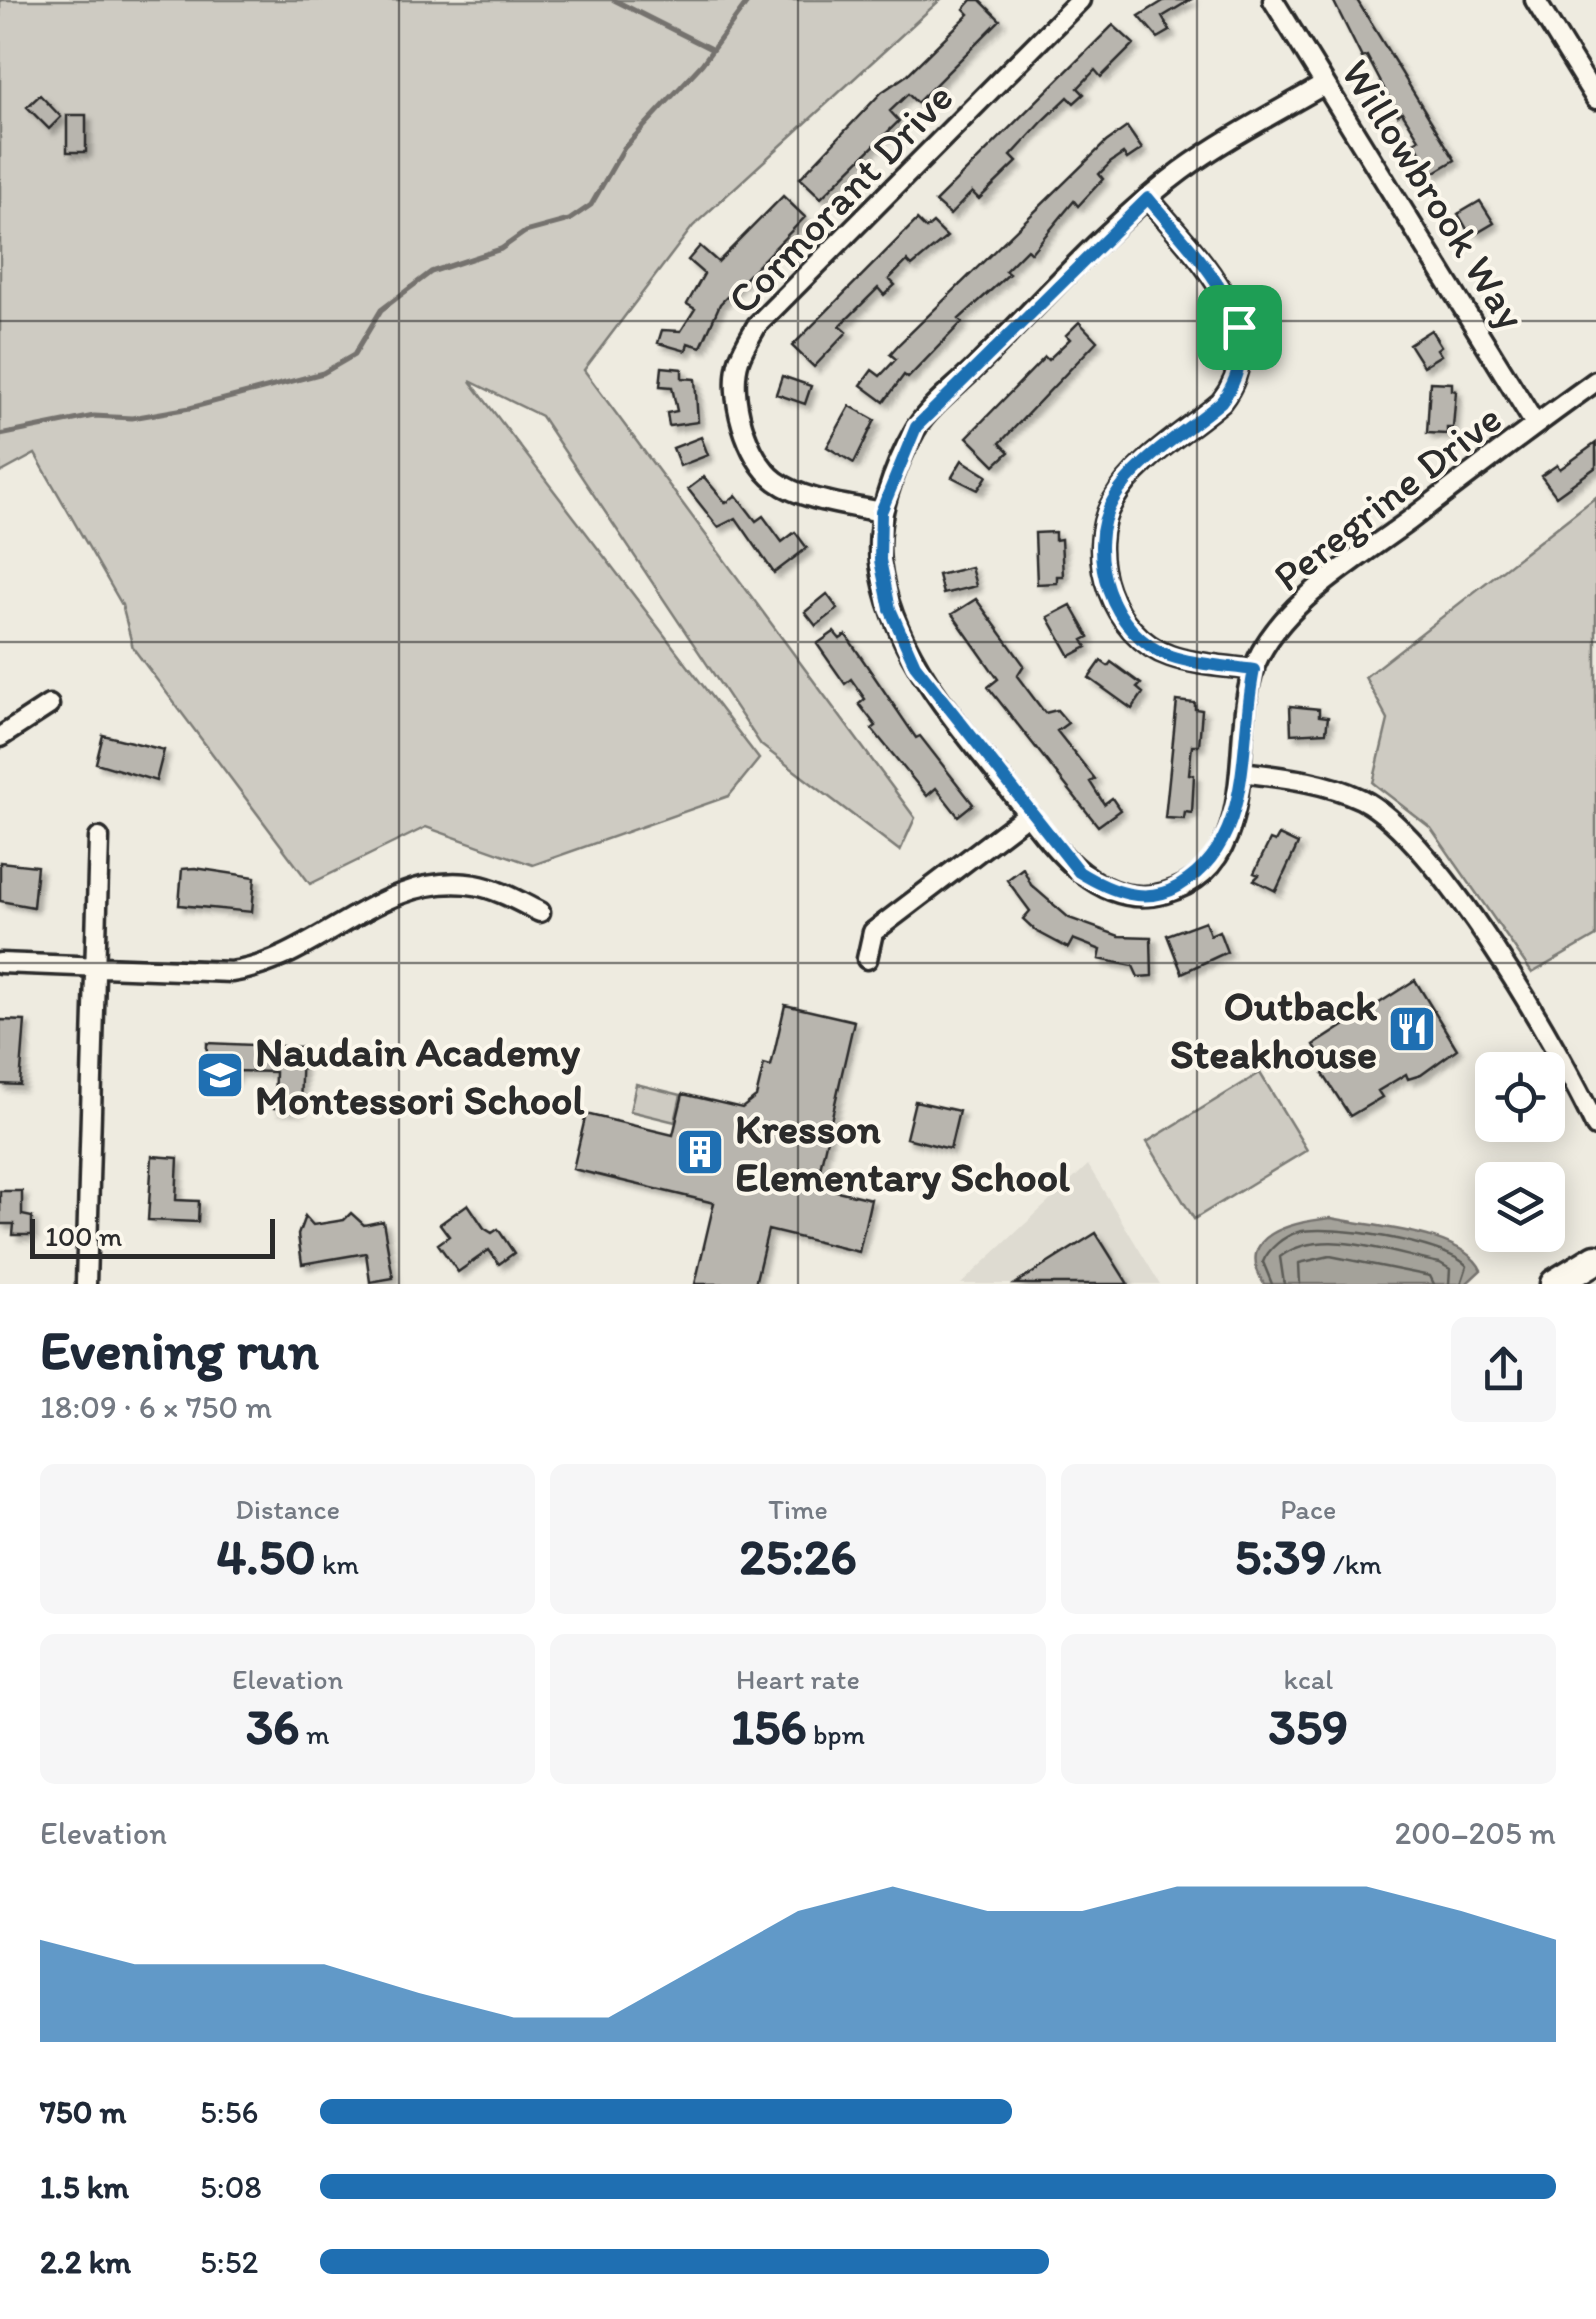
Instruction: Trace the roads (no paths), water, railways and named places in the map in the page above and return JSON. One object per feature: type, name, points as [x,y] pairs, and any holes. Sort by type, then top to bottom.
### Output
[{"type":"highway","points":[[1555,1284],[1596,1259]]},
{"type":"street","name":"Cormorant Drive","points":[[881,512],[828,501],[775,481],[748,444],[739,418],[735,393],[738,360],[757,325],[1080,0]]},
{"type":"street","name":"Willowbrook Way","points":[[1273,0],[1535,424]]},
{"type":"street","points":[[1535,0],[1596,99]]},
{"type":"street","name":"Peregrine Drive","points":[[1324,84],[1186,168],[1148,198],[916,427],[881,512],[880,560],[890,609],[915,665],[1028,814],[1079,872],[1107,889],[1133,896],[1166,894],[1203,872],[1218,853],[1234,818],[1254,670],[1279,627],[1321,588],[1596,381]]},
{"type":"street","points":[[1148,198],[1229,304],[1242,340],[1240,361],[1231,389],[1221,402],[1129,479],[1113,500],[1100,530],[1098,549],[1111,595],[1146,643],[1170,656],[1254,670]]},
{"type":"street","points":[[0,736],[49,705]]},
{"type":"street","points":[[1241,772],[1299,780],[1360,799],[1411,838],[1546,1033],[1596,1127]]},
{"type":"street","points":[[867,959],[873,932],[1028,814]]},
{"type":"street","points":[[86,1284],[99,838]]},
{"type":"street","points":[[0,963],[231,972],[258,968],[399,894],[444,882],[496,890],[540,912]]},
{"type":"water","points":[[1331,1218],[1436,1239],[1471,1257],[1481,1270],[1466,1284],[1264,1284],[1256,1267],[1256,1253],[1262,1242],[1285,1227]]},
{"type":"waterway","points":[[614,0],[711,49]]},
{"type":"waterway","points":[[0,435],[94,416],[132,418],[190,408],[323,373],[354,355],[381,310],[431,272],[501,249],[525,232],[569,220],[591,205],[624,148],[702,64],[749,0]]},
{"type":"place","name":"Outback Steakhouse","points":[[1412,1029]]},
{"type":"place","name":"Naudain Academy Montessori School","points":[[220,1075]]},
{"type":"place","name":"Kresson Elementary School","points":[[700,1152]]}]
